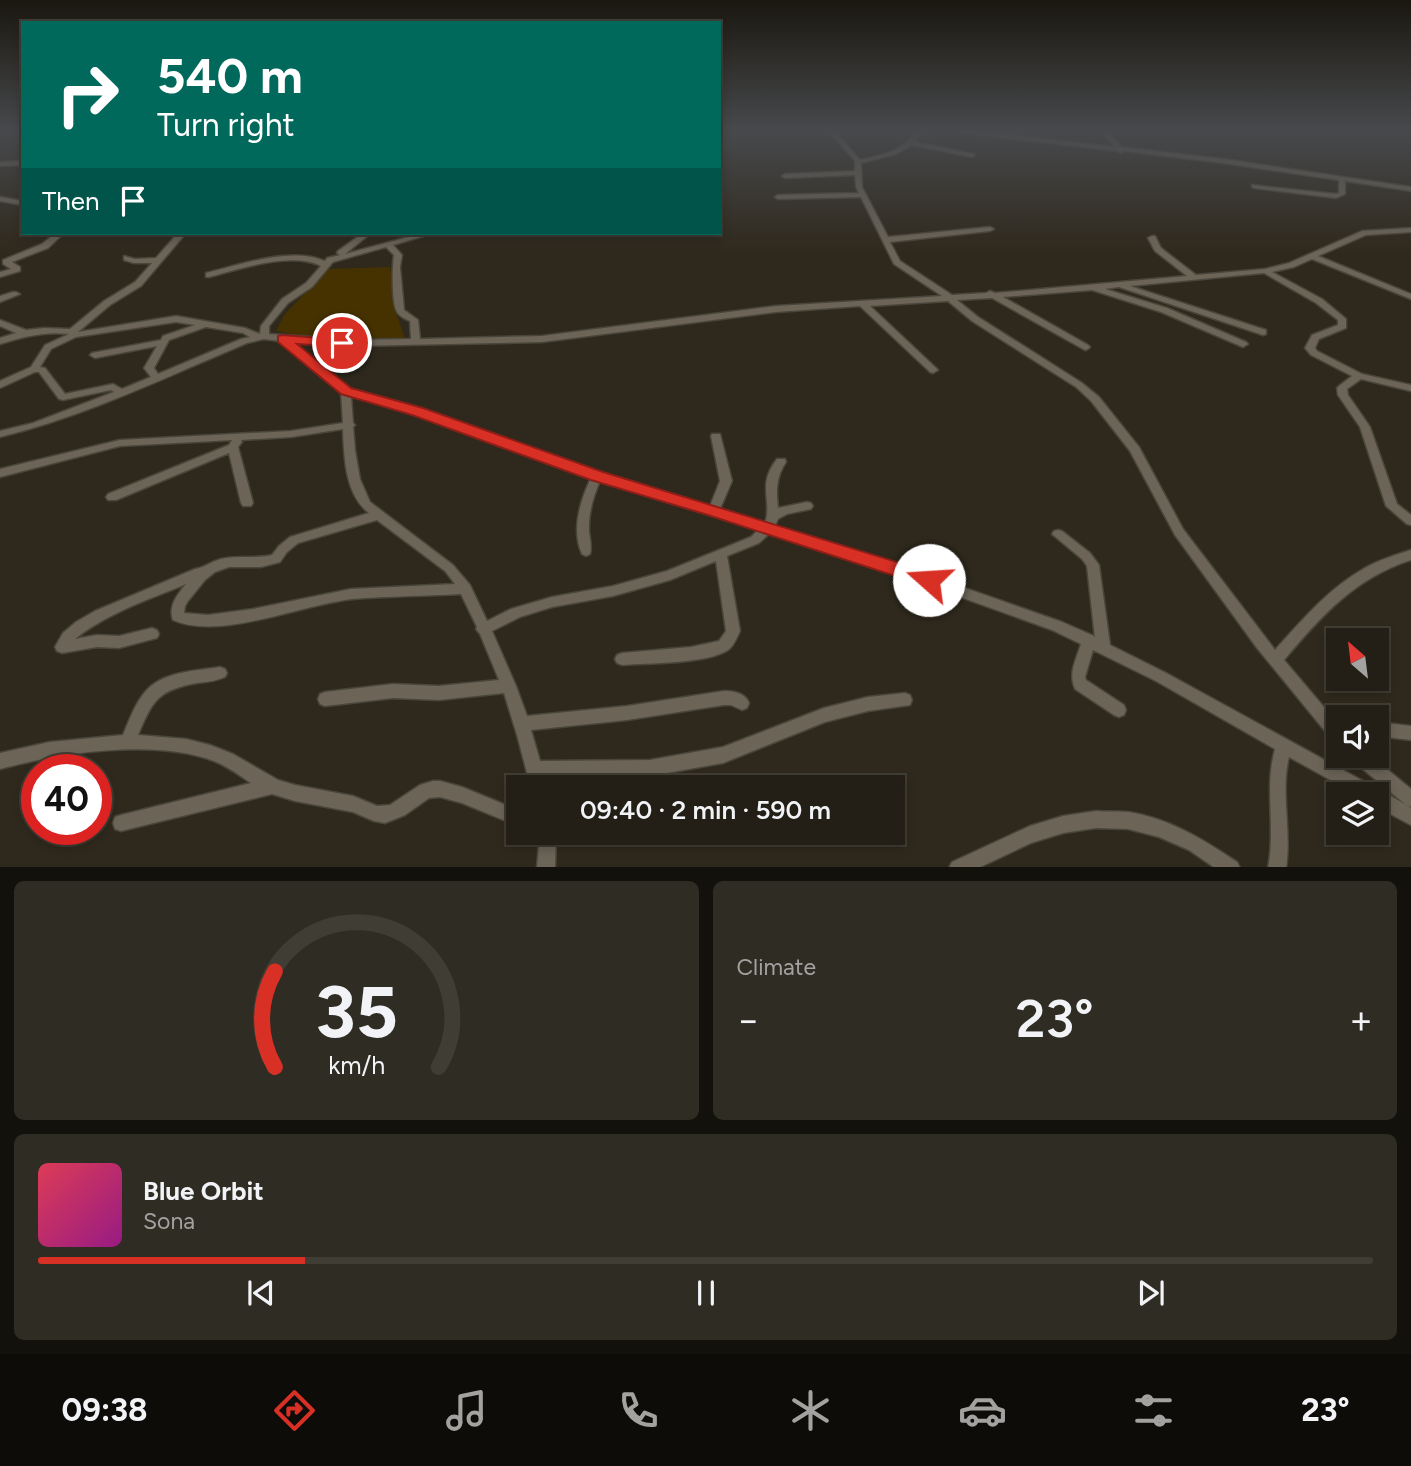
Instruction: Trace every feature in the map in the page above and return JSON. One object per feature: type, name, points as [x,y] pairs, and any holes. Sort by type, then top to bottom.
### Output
[{"type":"street","points":[[785,176],[826,171]]},
{"type":"street","points":[[858,171],[862,194],[897,262],[949,297],[975,319],[1079,385],[1096,399],[1135,450],[1179,532],[1275,660],[1326,720]]},
{"type":"street","points":[[1289,171],[1411,189]]},
{"type":"street","points":[[1254,186],[1336,196],[1342,194],[1342,180]]},
{"type":"street","points":[[778,197],[862,194]]},
{"type":"street","points":[[0,200],[21,202]]},
{"type":"street","points":[[885,240],[990,229]]},
{"type":"street","points":[[0,341],[24,332],[45,329],[73,334],[180,320],[282,339],[342,343],[542,339],[776,309],[1265,271],[1291,265],[1366,233],[1411,230]]},
{"type":"street","points":[[0,275],[17,269],[6,262],[45,246],[58,235]]},
{"type":"street","points":[[34,369],[48,347],[73,334],[107,303],[138,284],[180,235]]},
{"type":"street","points":[[2,435],[87,406],[222,349],[261,336],[265,326],[285,302],[309,285],[326,265],[364,235]]},
{"type":"street","points":[[336,257],[422,235]]},
{"type":"street","points":[[1152,238],[1158,248],[1193,277]]},
{"type":"street","points":[[387,244],[398,255],[396,267],[400,310],[414,320],[416,340]]},
{"type":"street","points":[[1312,256],[1411,297]]},
{"type":"street","points":[[127,258],[134,261],[159,260]]},
{"type":"street","points":[[209,275],[276,260],[311,258],[321,260],[326,265]]},
{"type":"street","points":[[1265,271],[1319,300],[1342,319],[1343,326],[1315,337],[1310,348],[1314,354],[1359,376],[1411,388]]},
{"type":"street","points":[[1116,284],[1263,332]]},
{"type":"street","points":[[1081,287],[1094,288],[1164,310],[1244,344]]},
{"type":"street","points":[[990,293],[1085,347]]},
{"type":"street","points":[[0,299],[16,294]]},
{"type":"street","points":[[862,303],[933,370]]},
{"type":"street","points":[[156,378],[149,368],[180,320]]},
{"type":"street","points":[[0,323],[24,332]]},
{"type":"street","points":[[95,355],[165,340],[203,324]]},
{"type":"street","points":[[282,339],[346,391],[418,412],[597,476],[714,510],[771,522],[1023,612],[1103,647],[1349,782]]},
{"type":"street","points":[[0,385],[34,369],[42,370],[57,393],[63,397],[113,387],[121,393]]},
{"type":"street","points":[[1359,376],[1342,388],[1343,395],[1365,427],[1392,506],[1411,522]]},
{"type":"street","points":[[346,391],[352,472],[366,505],[449,568],[465,589],[509,686],[536,775]]},
{"type":"street","points":[[87,393],[82,400],[87,406]]},
{"type":"street","points":[[0,473],[120,443],[290,434],[349,425]]},
{"type":"street","points":[[112,496],[233,447],[243,436]]},
{"type":"street","points":[[714,510],[726,481],[716,436]]},
{"type":"street","points":[[233,447],[247,503]]},
{"type":"street","points":[[771,522],[774,469],[781,462]]},
{"type":"street","points":[[586,551],[582,530],[583,512],[597,476]]},
{"type":"street","points":[[483,629],[516,613],[552,602],[653,581],[755,540],[784,510],[807,506]]},
{"type":"street","points":[[152,634],[119,642],[97,641],[62,646],[65,638],[92,619],[223,562],[276,559],[283,549],[295,540],[378,514]]},
{"type":"street","points":[[1058,534],[1093,565],[1103,647]]},
{"type":"street","points":[[622,659],[706,651],[720,647],[728,641],[733,631],[721,555]]},
{"type":"street","points":[[1275,660],[1316,612],[1357,578],[1384,563],[1411,555]]},
{"type":"street","points":[[203,572],[178,603],[180,618],[208,621],[253,615],[351,594],[465,589]]},
{"type":"street","points":[[1089,640],[1078,677],[1080,684],[1119,710]]},
{"type":"street","points":[[127,743],[145,702],[156,689],[169,682],[220,673]]},
{"type":"street","points":[[324,699],[393,691],[439,692],[509,686]]},
{"type":"street","points":[[521,724],[650,710],[724,698],[733,698],[741,703]]},
{"type":"street","points":[[535,769],[650,768],[723,755],[824,715],[868,704],[905,700]]},
{"type":"street","points":[[1389,730],[1411,733]]},
{"type":"street","points":[[0,761],[66,748],[127,743],[172,743],[225,757],[271,786],[309,798],[356,804],[375,814],[387,815],[421,793],[440,788],[506,813]]},
{"type":"street","points":[[1278,867],[1283,848],[1278,771],[1284,746]]},
{"type":"street","points":[[1374,768],[1411,799]]},
{"type":"street","points":[[121,823],[271,786]]},
{"type":"street","points":[[1389,805],[1411,817]]},
{"type":"street","points":[[958,867],[1027,835],[1094,818],[1121,817],[1158,825],[1175,832],[1231,867]]},
{"type":"street","points":[[546,867],[547,845]]},
{"type":"shaded area","points":[[390,267],[397,316],[405,338],[314,338],[276,331],[284,315],[329,269]]},
{"type":"route","points":[[342,343],[282,339],[346,391],[418,412],[597,476],[714,510],[929,580]]}]
